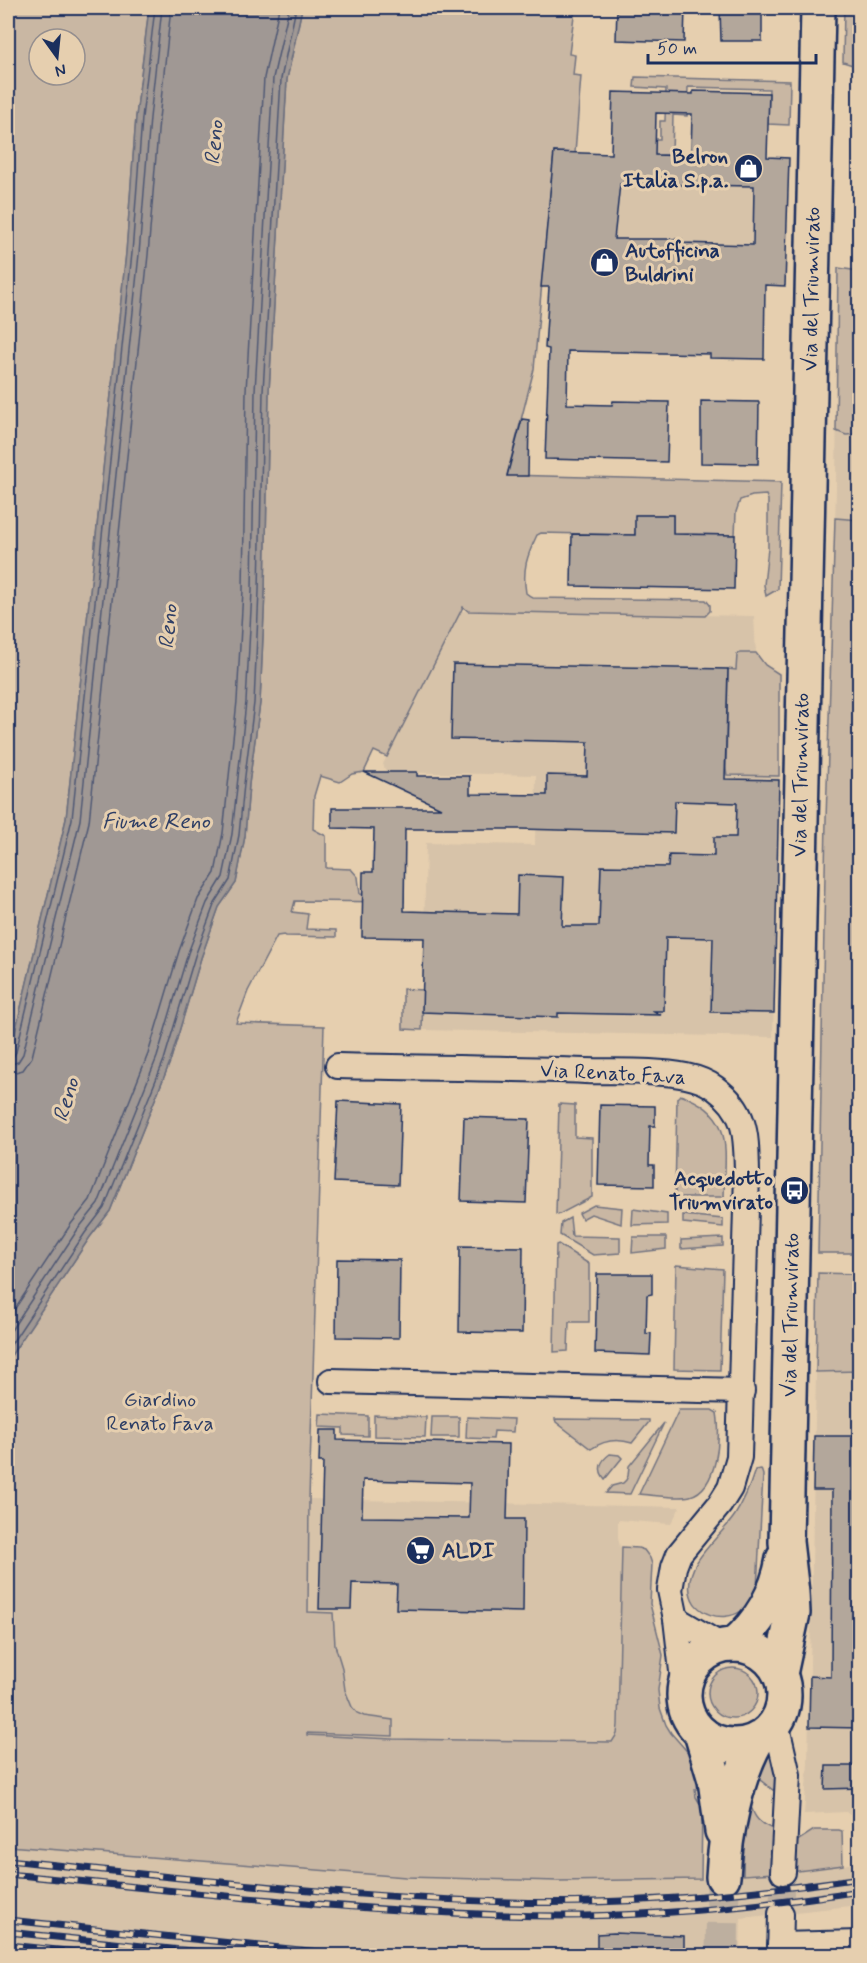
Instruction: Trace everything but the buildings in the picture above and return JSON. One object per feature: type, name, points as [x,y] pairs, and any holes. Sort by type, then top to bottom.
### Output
[{"type":"main road","name":"Via del Triumvirato","points":[[780,1674],[793,1613],[786,1542],[819,8]]},
{"type":"main road","name":"Via del Triumvirato","points":[[728,1645],[754,1625],[767,1607],[778,1580],[786,1542]]},
{"type":"main road","points":[[728,1645],[744,1645],[761,1652],[775,1665],[780,1674],[784,1702],[748,1756],[724,1863],[715,1780],[701,1733],[688,1717],[684,1689],[691,1668],[699,1658],[710,1650],[728,1645]]},
{"type":"main road","points":[[701,1733],[722,1744],[734,1745],[766,1732]]},
{"type":"street","name":"Via Renato Fava","points":[[339,1066],[676,1075],[698,1079],[714,1087],[738,1111],[746,1140],[739,1457],[730,1488],[720,1504],[679,1554],[674,1568],[670,1590],[676,1619],[684,1689]]},
{"type":"street","points":[[331,1381],[742,1391]]},
{"type":"street","points":[[676,1619],[728,1645]]},
{"type":"street","points":[[766,1732],[788,1775],[783,1872]]},
{"type":"street","points":[[781,1914],[780,1950],[860,1942]]},
{"type":"shaded area","points":[[554,152],[789,158],[785,286],[682,283],[681,289],[541,287]]},
{"type":"shaded area","points":[[838,268],[859,271],[859,628],[832,625]]},
{"type":"shaded area","points":[[461,611],[754,616],[756,653],[765,665],[779,674],[773,1037],[422,1030],[426,843],[535,845],[536,775],[386,772],[383,764]]},
{"type":"shaded area","points":[[859,1371],[859,1822],[846,1812],[804,1814],[808,1763],[816,1372]]},
{"type":"shaded area","points":[[309,1499],[680,1507],[671,1524],[618,1520],[620,1547],[630,1547],[631,1745],[609,1742],[393,1739],[307,1735]]},
{"type":"shaded area","points":[[701,1789],[702,1879],[791,1872],[805,1836],[814,1830],[839,1830],[843,1835],[843,1865],[859,1862],[859,1905],[741,1918],[740,1955],[8,1955],[8,1803]]},
{"type":"green space","points":[[8,8],[149,8],[136,117],[126,253],[66,819],[8,1062]]},
{"type":"green space","name":"Giardino Renato Fava","points":[[302,8],[575,8],[569,54],[575,55],[573,75],[581,76],[575,153],[554,152],[534,369],[507,475],[781,482],[778,589],[766,596],[764,585],[768,548],[768,500],[766,495],[740,500],[736,512],[735,535],[673,534],[673,515],[636,515],[635,535],[541,533],[537,535],[528,556],[525,570],[526,593],[533,598],[706,600],[710,605],[710,611],[705,616],[468,611],[463,607],[387,757],[374,751],[364,772],[352,774],[340,782],[320,776],[314,796],[313,829],[326,836],[326,868],[351,869],[358,877],[360,894],[404,895],[404,902],[295,901],[292,912],[308,914],[306,929],[336,930],[336,937],[277,936],[248,991],[236,1023],[324,1026],[309,1499],[308,1612],[333,1613],[335,1645],[342,1668],[345,1690],[352,1707],[364,1716],[393,1720],[393,1736],[307,1733],[307,1735],[393,1739],[612,1742],[617,1734],[618,1725],[622,1547],[644,1550],[652,1564],[650,1604],[663,1655],[658,1690],[660,1708],[671,1733],[692,1757],[701,1789],[695,1789],[696,1797],[702,1807],[701,1879],[558,1881],[406,1877],[8,1846],[8,1360],[90,1237],[110,1211],[170,1062],[219,907],[236,883],[245,836],[249,784],[260,703],[269,391],[287,79]]},
{"type":"green space","points":[[844,8],[859,8],[859,67],[843,62]]},
{"type":"green space","points":[[635,77],[790,81],[789,125],[768,124],[769,89],[688,87],[687,116],[673,115],[672,155],[652,155],[652,139],[660,139],[660,121],[665,121],[666,89],[634,87]]},
{"type":"green space","points":[[838,268],[859,271],[859,434],[846,435],[836,431]]},
{"type":"green space","points":[[835,518],[860,520],[859,1253],[818,1253],[826,820]]},
{"type":"green space","points":[[756,653],[765,665],[779,674],[779,776],[727,775],[728,669],[736,670],[737,655]]},
{"type":"green space","points":[[403,989],[423,990],[422,1030],[403,1029]]},
{"type":"green space","points":[[680,1095],[698,1103],[710,1112],[718,1123],[725,1148],[724,1197],[675,1197],[677,1098]]},
{"type":"green space","points":[[559,1104],[575,1105],[575,1137],[592,1138],[592,1197],[558,1215],[556,1214]]},
{"type":"green space","points":[[594,1205],[622,1208],[621,1224],[591,1214],[582,1219],[579,1213]]},
{"type":"green space","points":[[633,1209],[667,1214],[667,1224],[632,1225]]},
{"type":"green space","points":[[683,1215],[723,1219],[723,1227],[683,1223]]},
{"type":"green space","points":[[570,1218],[572,1236],[620,1237],[620,1253],[593,1255],[560,1235],[561,1223]]},
{"type":"green space","points":[[633,1237],[666,1237],[666,1249],[632,1253]]},
{"type":"green space","points":[[723,1238],[723,1246],[681,1249],[681,1240]]},
{"type":"green space","points":[[558,1244],[589,1264],[589,1322],[569,1322],[568,1351],[554,1352],[556,1245]]},
{"type":"green space","points":[[676,1265],[723,1269],[720,1370],[674,1369]]},
{"type":"green space","points":[[818,1273],[859,1274],[859,1371],[816,1372]]},
{"type":"green space","points":[[679,1410],[712,1410],[717,1413],[718,1448],[712,1473],[707,1483],[690,1496],[639,1494]]},
{"type":"green space","points":[[320,1414],[368,1416],[368,1436],[343,1435],[343,1428],[319,1427]]},
{"type":"green space","points":[[374,1415],[426,1417],[425,1437],[374,1436]]},
{"type":"green space","points":[[432,1417],[459,1417],[459,1437],[431,1437]]},
{"type":"green space","points":[[467,1417],[514,1419],[513,1432],[494,1431],[493,1439],[466,1438]]},
{"type":"green space","points":[[555,1419],[649,1420],[649,1422],[632,1443],[611,1441],[591,1449]]},
{"type":"green space","points":[[664,1423],[630,1494],[606,1493],[612,1486],[626,1480],[629,1466]]},
{"type":"green space","points":[[610,1454],[619,1455],[622,1458],[605,1479],[601,1466]]},
{"type":"green space","points":[[761,1469],[763,1475],[757,1589],[746,1606],[734,1615],[710,1615],[697,1606],[693,1600],[690,1581],[693,1570],[705,1550],[735,1515],[755,1470]]},
{"type":"green space","points":[[728,1668],[738,1668],[751,1675],[758,1688],[758,1698],[751,1711],[738,1718],[728,1718],[719,1714],[712,1707],[708,1698],[708,1688],[712,1679],[719,1672]]},
{"type":"green space","points":[[767,1756],[775,1758],[777,1767],[773,1790],[755,1776]]},
{"type":"green space","points":[[748,1809],[752,1809],[760,1822],[775,1830],[775,1873],[743,1875],[744,1829]]},
{"type":"green space","points":[[814,1830],[842,1831],[843,1865],[791,1872],[794,1843]]},
{"type":"water","name":"Fiume Reno","points":[[149,8],[302,8],[287,79],[269,391],[260,703],[249,784],[245,836],[236,883],[219,907],[170,1062],[110,1211],[90,1237],[8,1360],[8,1062],[66,819],[126,253],[136,117]]},
{"type":"tunnel","points":[[781,1914],[783,1872]]},
{"type":"tunnel","points":[[722,1956],[723,1877]]},
{"type":"railway","points":[[8,1860],[383,1896],[552,1903],[684,1898],[860,1878]]},
{"type":"railway","points":[[8,1874],[354,1907],[493,1915],[599,1916],[674,1912],[749,1906],[860,1891]]},
{"type":"railway","points":[[8,1920],[358,1956]]},
{"type":"railway","points":[[8,1932],[239,1956]]},
{"type":"railway","points":[[8,1945],[117,1956]]},
{"type":"place","name":"Belron Italia S.p.a.","points":[[749,169]]},
{"type":"place","name":"Autofficina Buldrini","points":[[604,263]]},
{"type":"place","name":"Acquedotto Triumvirato","points":[[794,1191]]},
{"type":"place","name":"ALDI","points":[[421,1551]]},
{"type":"water label","name":"Reno","points":[[215,143]]},
{"type":"water label","name":"Reno","points":[[169,627]]},
{"type":"water label","name":"Reno","points":[[67,1100]]}]
